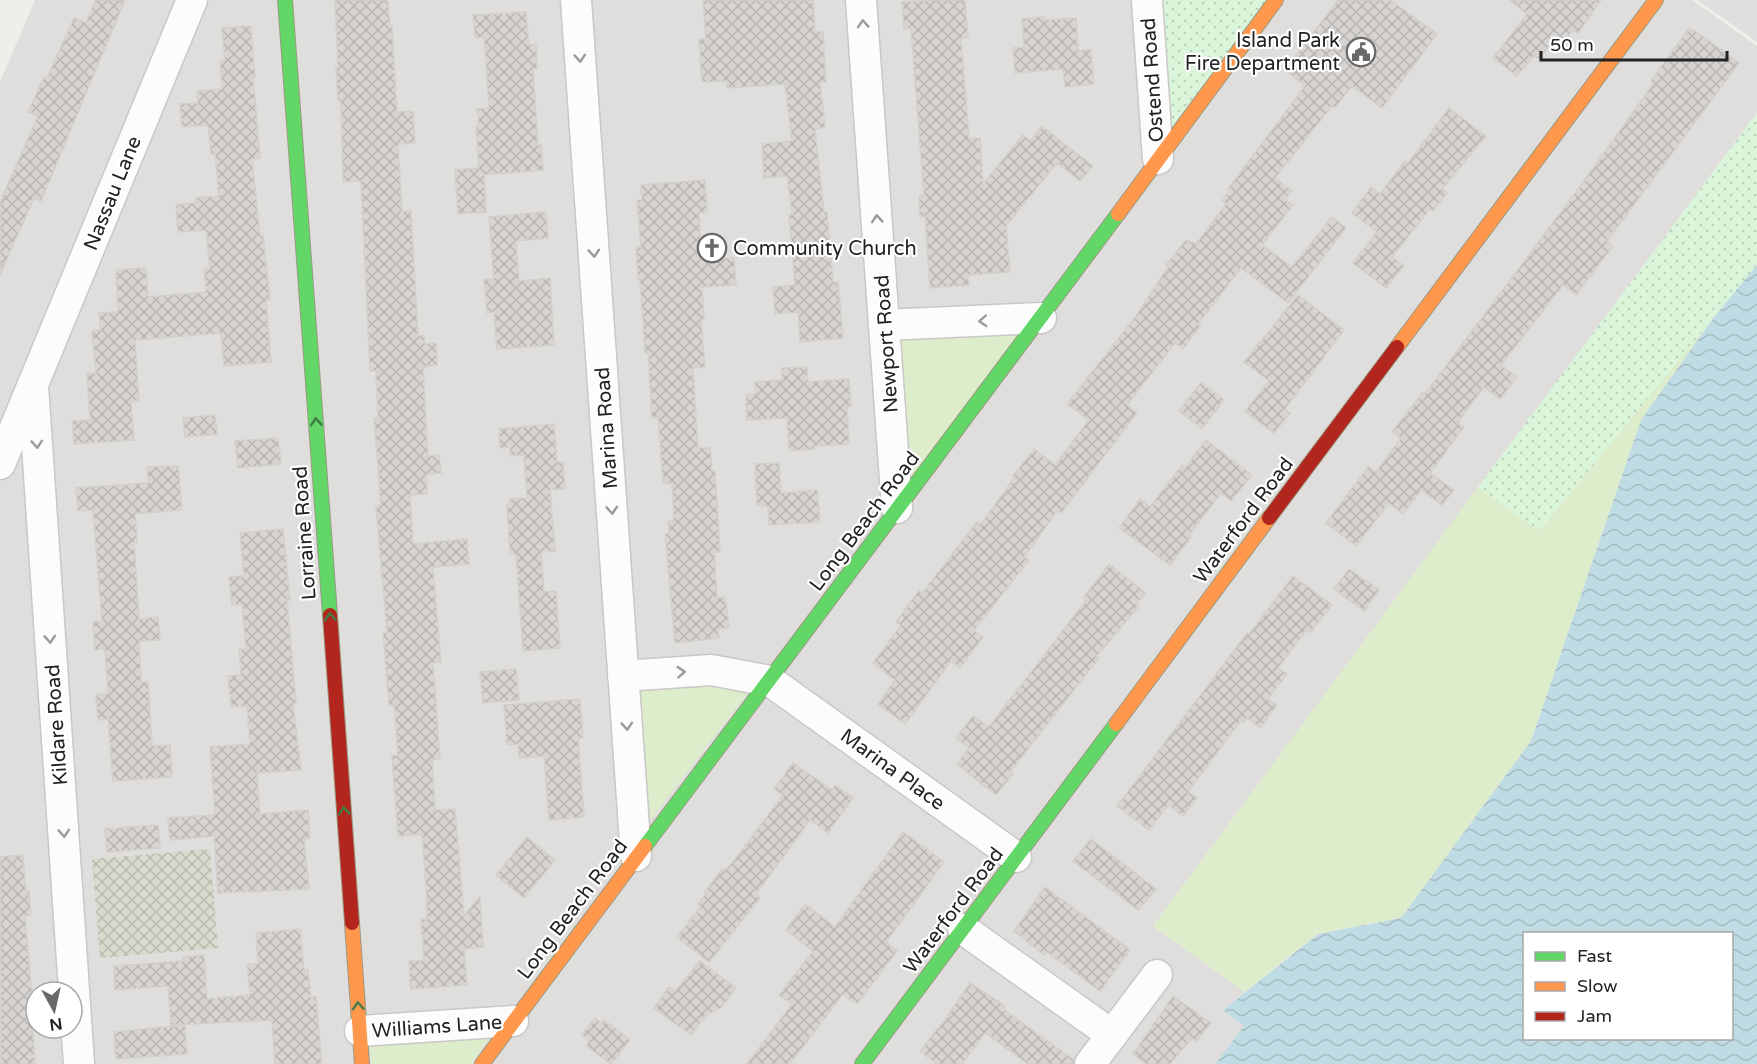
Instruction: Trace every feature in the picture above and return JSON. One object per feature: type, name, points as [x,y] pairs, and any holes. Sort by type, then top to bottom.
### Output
[{"type":"street","name":"Nassau Lane","points":[[0,465],[192,0]]},
{"type":"street","name":"Lorraine Road","points":[[285,0],[362,1064]]},
{"type":"street","name":"Marina Road","points":[[576,0],[636,856]]},
{"type":"street","name":"Newport Road","points":[[861,0],[897,508]]},
{"type":"street","name":"Ostend Road","points":[[1147,0],[1158,159]]},
{"type":"street","name":"Long Beach Road","points":[[482,1064],[1041,318],[1276,0]]},
{"type":"street","name":"Waterford Road","points":[[862,1064],[1656,0]]},
{"type":"street","points":[[884,325],[1041,318]]},
{"type":"street","name":"Kildare Road","points":[[33,386],[80,1064]]},
{"type":"street","points":[[623,676],[711,670],[770,681]]},
{"type":"street","name":"Marina Place","points":[[770,681],[1016,857]]},
{"type":"street","points":[[963,929],[1112,1035]]},
{"type":"street","points":[[1090,1064],[1157,975]]},
{"type":"street","name":"Williams Lane","points":[[360,1030],[513,1021]]},
{"type":"shaded area","points":[[35,0],[1692,0],[1757,46],[1757,113],[1153,926],[1245,992],[1223,1010],[1245,1026],[1215,1064],[0,1064],[0,82]]},
{"type":"shaded area","points":[[580,0],[859,0],[865,93],[728,101],[730,155],[591,165]]},
{"type":"shaded area","points":[[602,0],[693,0],[698,89],[723,88],[728,153],[612,161]]},
{"type":"shaded area","points":[[1697,0],[1757,0],[1757,42]]},
{"type":"shaded area","points":[[210,849],[218,948],[100,958],[92,859]]},
{"type":"green space","points":[[1151,0],[1270,0],[1160,147]]},
{"type":"green space","points":[[1757,113],[1757,265],[1539,531],[1478,487]]},
{"type":"green space","points":[[1714,317],[1641,420],[1531,741],[1401,918],[1317,934],[1245,992],[1153,926],[1478,487],[1539,531]]},
{"type":"green space","points":[[1030,324],[901,495],[889,329]]},
{"type":"green space","points":[[712,679],[753,686],[643,830],[631,685]]},
{"type":"green space","points":[[496,1029],[471,1064],[371,1064],[369,1036]]},
{"type":"water","points":[[1757,265],[1757,1064],[1215,1064],[1244,1026],[1223,1010],[1318,934],[1401,918],[1531,741],[1641,420],[1714,317]]},
{"type":"building","points":[[96,0],[125,0],[41,201],[34,198],[0,275],[0,202],[38,116],[28,112],[44,77],[47,78],[74,18],[86,23]]},
{"type":"building","points":[[335,0],[388,0],[390,25],[392,25],[397,112],[413,111],[415,143],[398,144],[402,211],[411,211],[418,336],[424,335],[425,344],[436,343],[437,365],[423,368],[428,456],[439,455],[441,473],[426,475],[427,494],[410,495],[413,544],[467,539],[469,564],[433,567],[441,662],[433,663],[440,759],[432,759],[435,810],[455,809],[464,916],[480,896],[483,947],[464,949],[467,985],[411,989],[409,961],[424,960],[421,919],[427,919],[422,834],[398,836],[392,756],[398,755],[394,705],[389,705],[383,633],[387,633],[376,506],[381,505],[374,418],[378,418],[376,371],[370,371],[361,181],[343,182],[341,101],[338,101],[336,68],[338,68]]},
{"type":"building","points":[[703,0],[813,0],[815,32],[823,32],[826,82],[820,82],[825,127],[815,129],[824,212],[827,212],[833,282],[838,282],[843,338],[800,342],[798,312],[775,314],[773,287],[795,285],[789,215],[792,215],[787,176],[764,178],[762,144],[792,141],[785,84],[727,88],[727,81],[702,82],[699,39],[706,39]]},
{"type":"building","points":[[965,0],[968,38],[961,38],[969,139],[980,138],[983,184],[1023,135],[1031,141],[1042,126],[1093,166],[1080,181],[1057,163],[1006,226],[1010,272],[968,275],[969,285],[930,288],[925,216],[920,217],[919,196],[924,195],[911,28],[904,29],[902,2]]},
{"type":"building","points":[[1338,0],[1390,0],[1437,34],[1382,108],[1352,86],[1335,108],[1332,106],[1275,178],[1292,191],[1285,200],[1293,205],[1262,245],[1292,267],[1332,217],[1346,228],[1288,303],[1241,268],[1198,324],[1200,326],[1183,349],[1175,343],[1127,405],[1137,413],[1061,513],[1058,510],[1024,557],[1029,560],[974,630],[983,637],[960,668],[951,661],[905,724],[878,704],[895,680],[873,663],[901,625],[896,622],[919,590],[922,593],[977,522],[981,524],[1034,449],[1055,465],[1089,420],[1067,404],[1136,316],[1168,267],[1166,265],[1186,240],[1196,244],[1226,204],[1222,201],[1229,192],[1227,190],[1305,86],[1285,70]]},
{"type":"building","points":[[1510,0],[1601,0],[1578,33],[1573,30],[1564,42],[1557,36],[1539,59],[1534,55],[1517,76],[1493,58],[1527,14]]},
{"type":"building","points":[[526,12],[529,45],[536,44],[537,69],[533,69],[538,145],[541,145],[543,170],[484,175],[486,212],[458,214],[455,170],[479,168],[477,109],[489,108],[484,37],[475,38],[473,15]]},
{"type":"building","points":[[1044,17],[1045,20],[1076,18],[1078,51],[1091,49],[1094,84],[1065,87],[1063,69],[1015,73],[1013,48],[1024,47],[1022,19]]},
{"type":"building","points":[[251,26],[260,158],[252,159],[270,300],[266,300],[271,362],[224,366],[221,333],[135,340],[139,401],[131,401],[134,440],[74,444],[72,421],[90,420],[87,374],[96,373],[92,331],[101,330],[99,313],[118,312],[116,270],[146,268],[148,297],[206,292],[204,269],[210,269],[206,230],[178,232],[176,205],[196,203],[196,198],[219,196],[215,154],[211,154],[208,125],[182,127],[180,104],[198,103],[197,91],[222,89],[220,61],[225,61],[222,28]]},
{"type":"building","points":[[1689,28],[1739,63],[1607,241],[1613,246],[1576,295],[1563,285],[1501,365],[1517,377],[1500,399],[1484,387],[1460,419],[1459,424],[1464,427],[1430,473],[1454,490],[1442,505],[1421,490],[1403,514],[1389,503],[1356,546],[1326,523],[1369,466],[1376,472],[1401,438],[1392,432],[1423,392],[1425,394],[1578,189],[1654,83],[1651,81]]},
{"type":"building","points":[[1449,108],[1486,136],[1442,189],[1447,193],[1433,211],[1430,209],[1392,257],[1404,266],[1386,288],[1353,263],[1377,232],[1352,213],[1371,187],[1380,194],[1405,161],[1408,163]]},
{"type":"building","points":[[705,180],[707,212],[699,213],[701,260],[734,258],[736,285],[702,287],[704,319],[701,319],[705,367],[693,368],[698,448],[710,448],[712,471],[715,471],[720,552],[714,552],[717,598],[725,597],[729,628],[718,629],[719,638],[675,643],[665,534],[669,533],[668,521],[674,521],[672,483],[663,483],[658,417],[652,418],[648,352],[645,353],[640,279],[638,279],[636,247],[641,247],[637,200],[642,200],[641,185]]},
{"type":"building","points":[[546,212],[548,238],[516,241],[519,281],[550,278],[554,345],[497,349],[494,312],[487,313],[484,280],[494,279],[489,217]]},
{"type":"building","points":[[1298,295],[1344,330],[1285,409],[1290,413],[1274,433],[1245,411],[1269,381],[1244,362]]},
{"type":"building","points":[[807,367],[808,382],[849,379],[851,406],[847,407],[849,444],[814,446],[814,449],[789,451],[787,418],[747,420],[746,395],[756,394],[755,382],[782,380],[782,368]]},
{"type":"building","points":[[1201,382],[1224,400],[1202,429],[1179,411]]},
{"type":"building","points":[[215,415],[217,434],[185,437],[183,418]]},
{"type":"building","points":[[554,424],[557,462],[563,462],[565,489],[550,490],[555,551],[541,552],[544,592],[556,591],[560,648],[523,651],[516,554],[510,554],[507,505],[510,505],[510,499],[527,498],[524,455],[510,456],[510,447],[500,448],[499,429]]},
{"type":"building","points":[[278,438],[281,464],[238,468],[235,441]]},
{"type":"building","points":[[1206,440],[1252,475],[1231,501],[1221,493],[1189,535],[1191,537],[1170,565],[1119,528],[1140,499],[1150,507],[1182,465],[1185,468]]},
{"type":"building","points":[[779,463],[781,493],[817,490],[820,522],[769,525],[768,506],[757,506],[755,464]]},
{"type":"building","points":[[178,466],[182,510],[135,514],[137,542],[134,542],[139,619],[158,617],[160,640],[139,641],[141,682],[148,682],[152,746],[170,745],[172,777],[113,781],[108,719],[98,720],[96,695],[108,694],[105,649],[95,650],[93,622],[102,621],[93,510],[78,511],[76,488],[148,483],[147,467]]},
{"type":"building","points":[[283,529],[296,703],[293,703],[301,770],[257,773],[260,814],[308,810],[310,838],[304,839],[309,889],[218,893],[214,836],[170,840],[168,818],[215,815],[210,747],[250,744],[247,706],[231,707],[228,676],[241,675],[239,649],[246,649],[242,604],[232,605],[229,577],[244,576],[240,533]]},
{"type":"building","points":[[1109,564],[1146,593],[1136,604],[1139,606],[1096,657],[1099,658],[1010,772],[1013,774],[996,795],[957,764],[969,748],[956,738],[973,716],[989,727],[1086,600],[1083,598]]},
{"type":"building","points":[[1349,569],[1379,590],[1364,611],[1334,589]]},
{"type":"building","points":[[1293,576],[1332,605],[1311,632],[1307,629],[1278,668],[1287,674],[1268,699],[1277,705],[1260,728],[1247,718],[1244,722],[1241,720],[1188,792],[1197,798],[1183,816],[1168,805],[1149,830],[1117,806],[1247,633],[1249,634]]},
{"type":"building","points":[[516,669],[519,700],[483,703],[480,672]]},
{"type":"building","points":[[580,699],[583,738],[578,738],[584,817],[549,820],[544,756],[519,758],[518,744],[507,745],[504,705]]},
{"type":"building","points":[[793,763],[832,790],[835,785],[853,798],[828,833],[810,820],[756,894],[760,898],[709,962],[677,937],[701,906],[698,904],[706,894],[704,893],[722,869],[724,871],[733,862],[783,795],[774,789]]},
{"type":"building","points":[[158,825],[160,848],[107,852],[105,829]]},
{"type":"building","points":[[903,832],[944,862],[886,942],[897,951],[857,1004],[843,994],[790,1064],[747,1064],[792,1004],[779,995],[813,951],[786,930],[805,904],[835,927]]},
{"type":"building","points":[[527,837],[555,860],[524,898],[496,875]]},
{"type":"building","points":[[1091,839],[1156,889],[1138,910],[1073,861]]},
{"type":"building","points":[[23,855],[31,915],[25,916],[31,980],[24,980],[24,1040],[33,1040],[35,1064],[1,1064],[0,857]]},
{"type":"building","points":[[1045,887],[1130,950],[1100,991],[1047,952],[1044,955],[1014,931]]},
{"type":"building","points":[[300,929],[304,970],[308,970],[311,997],[316,997],[322,1064],[275,1064],[272,1020],[171,1025],[168,986],[115,990],[114,966],[184,961],[183,957],[204,955],[207,999],[250,995],[247,964],[258,964],[256,933]]},
{"type":"building","points":[[700,961],[736,988],[721,1008],[706,1015],[691,1035],[654,1008],[669,987],[675,991]]},
{"type":"building","points":[[970,983],[1005,1006],[1003,1009],[1074,1060],[1073,1064],[1028,1064],[985,1033],[962,1064],[937,1064],[920,1051]]},
{"type":"building","points":[[1173,996],[1211,1023],[1197,1041],[1192,1038],[1170,1064],[1146,1064],[1133,1054]]},
{"type":"building","points":[[595,1018],[602,1024],[604,1020],[630,1040],[611,1064],[586,1046],[589,1041],[582,1035]]},
{"type":"building","points":[[185,1025],[187,1054],[116,1059],[114,1032]]},
{"type":"traffic: fast","points":[[285,0],[330,615]]},
{"type":"traffic: fast","points":[[645,846],[1118,214]]},
{"type":"traffic: fast","points":[[862,1064],[1116,724]]},
{"type":"traffic: slow","points":[[1118,214],[1276,0]]},
{"type":"traffic: slow","points":[[1397,347],[1656,0]]},
{"type":"traffic: slow","points":[[1116,724],[1269,518]]},
{"type":"traffic: slow","points":[[482,1064],[645,846]]},
{"type":"traffic: slow","points":[[352,923],[362,1064]]},
{"type":"traffic: jam","points":[[1269,518],[1397,347]]},
{"type":"traffic: jam","points":[[330,615],[352,923]]},
{"type":"place","name":"Island Park Fire Department","points":[[1361,52]]},
{"type":"place","name":"Community Church","points":[[712,248]]}]
